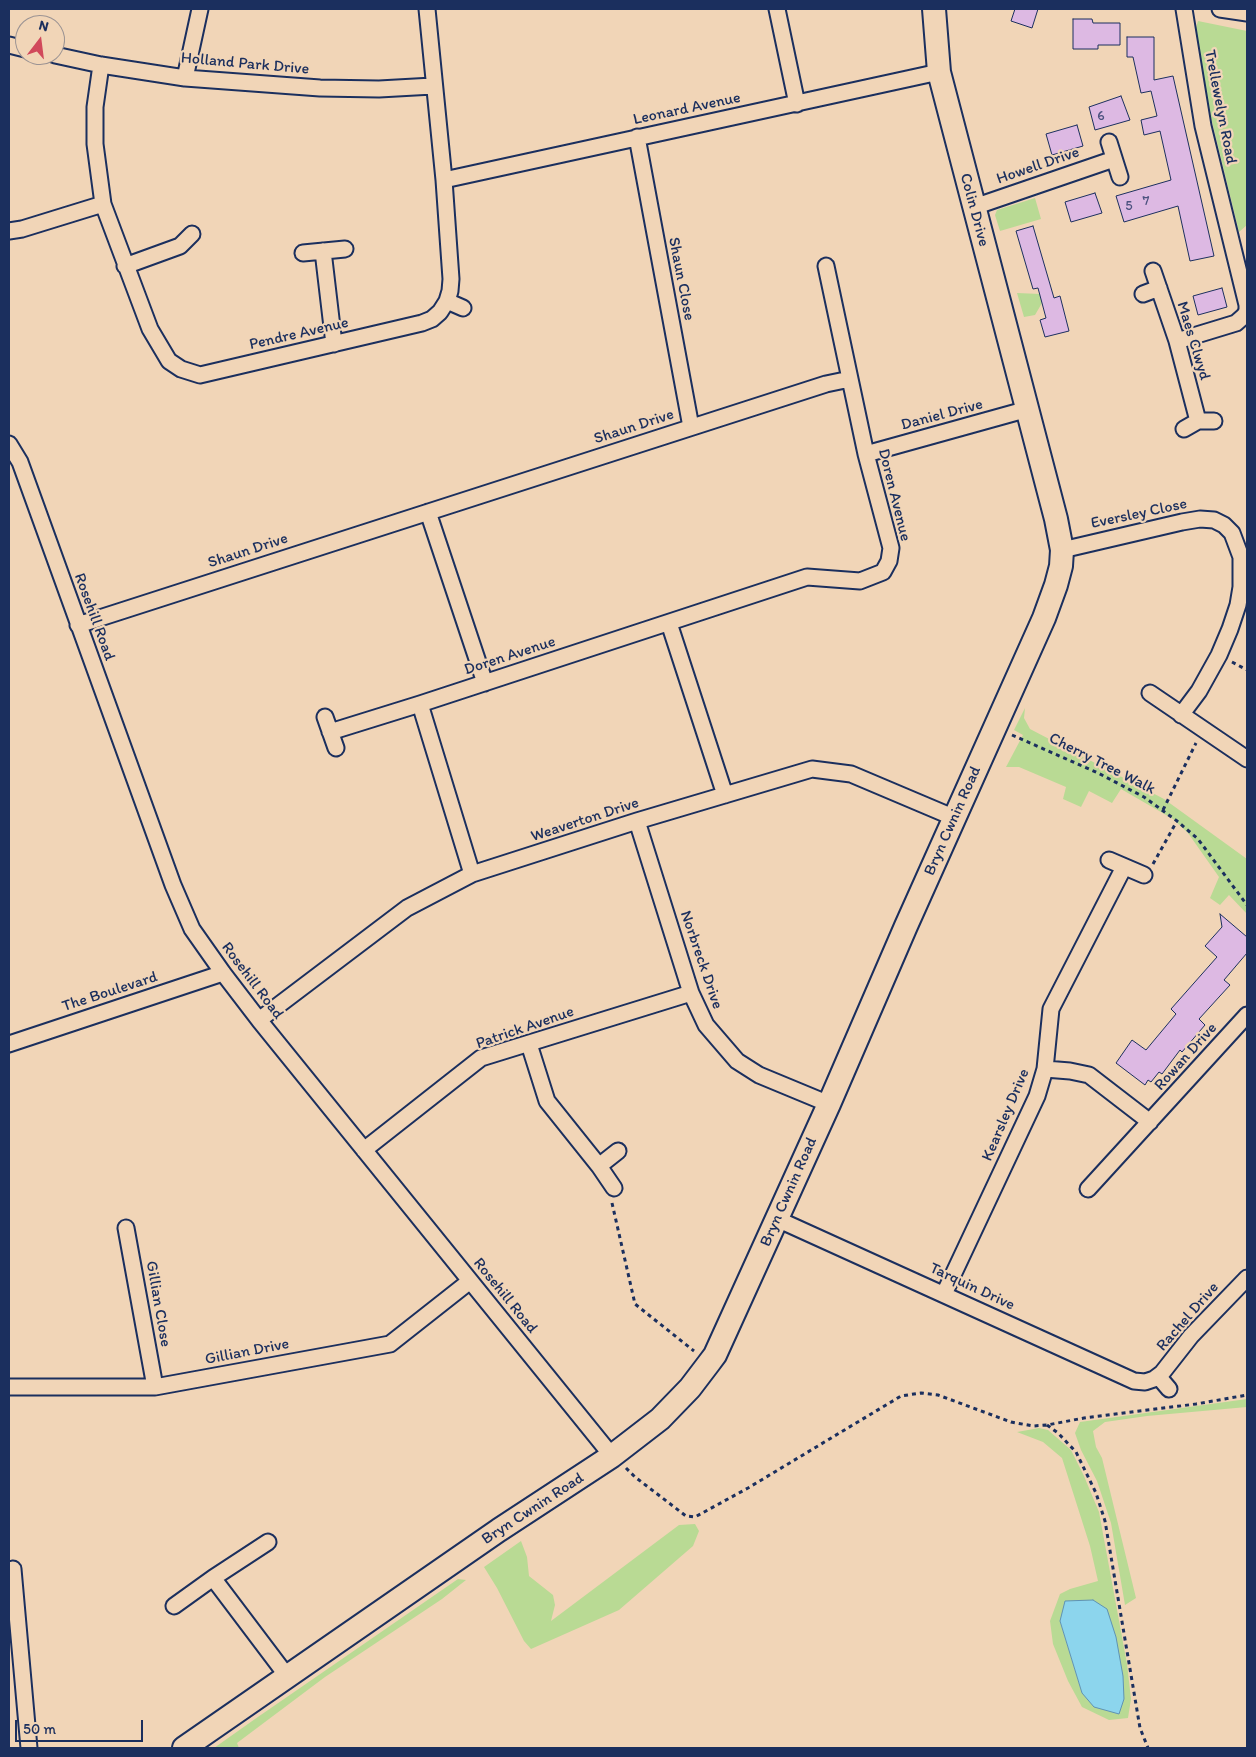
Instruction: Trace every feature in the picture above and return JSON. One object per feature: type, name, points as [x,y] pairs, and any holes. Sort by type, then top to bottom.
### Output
[{"type":"street","points":[[185,78],[200,9]]},
{"type":"street","points":[[427,9],[444,180],[451,279],[447,301],[463,308]]},
{"type":"street","points":[[777,9],[796,104]]},
{"type":"street","name":"Colin Drive","points":[[934,9],[938,72],[1028,410]]},
{"type":"street","name":"Trellewelyn Road","points":[[1177,341],[1236,323],[1247,311],[1203,126],[1184,9]]},
{"type":"street","points":[[1220,9],[1247,13]]},
{"type":"street","name":"Holland Park Drive","points":[[65,57],[101,65],[185,78],[320,88],[379,89],[434,86]]},
{"type":"street","name":"Pendre Avenue","points":[[101,65],[95,108],[96,144],[103,204],[150,328],[169,361],[180,369],[200,375],[422,323],[432,319],[440,312],[447,301]]},
{"type":"street","name":"Leonard Avenue","points":[[444,180],[938,72]]},
{"type":"street","name":"Shaun Close","points":[[637,137],[691,427]]},
{"type":"street","points":[[1109,142],[1120,177]]},
{"type":"street","name":"Howell Drive","points":[[974,207],[1114,159]]},
{"type":"street","points":[[9,231],[22,229],[103,204]]},
{"type":"street","points":[[125,266],[180,246],[192,234]]},
{"type":"street","points":[[303,252],[345,249]]},
{"type":"street","points":[[323,251],[334,344]]},
{"type":"street","name":"Doren Avenue","points":[[330,732],[807,577],[860,581],[883,572],[889,561],[891,548],[866,454],[826,266]]},
{"type":"street","name":"Maes Clwyd","points":[[1153,271],[1177,341],[1198,421]]},
{"type":"street","points":[[1143,294],[1159,288]]},
{"type":"street","name":"Shaun Drive","points":[[78,625],[691,427],[826,384],[850,379]]},
{"type":"street","name":"Daniel Drive","points":[[866,454],[1028,410]]},
{"type":"street","name":"Bryn Cwnin Road","points":[[184,1748],[499,1530],[616,1460],[690,1388],[715,1355],[829,1104],[1044,618],[1056,585],[1061,566],[1062,550],[1028,410]]},
{"type":"street","points":[[1184,429],[1198,421],[1214,421]]},
{"type":"street","name":"Rosehill Road","points":[[9,444],[20,462],[173,885],[192,929],[259,1020],[616,1460]]},
{"type":"street","points":[[428,512],[485,683]]},
{"type":"street","name":"Eversley Close","points":[[1062,550],[1200,519],[1214,520],[1224,525],[1232,533],[1241,557],[1241,587],[1238,605],[1219,655],[1182,715]]},
{"type":"street","points":[[669,623],[725,795]]},
{"type":"street","points":[[1150,693],[1247,759]]},
{"type":"street","points":[[420,704],[472,874]]},
{"type":"street","points":[[325,717],[336,748]]},
{"type":"street","name":"Weaverton Drive","points":[[259,1020],[407,908],[472,874],[637,821],[812,769],[851,774],[955,818]]},
{"type":"street","name":"Norbreck Drive","points":[[637,821],[691,993],[706,1025],[737,1061],[759,1074],[829,1104]]},
{"type":"street","points":[[1109,860],[1144,875]]},
{"type":"street","name":"Kearsley Drive","points":[[944,1294],[1037,1096],[1045,1069],[1051,1009],[1124,867]]},
{"type":"street","name":"The Boulevard","points":[[9,1044],[223,973]]},
{"type":"street","name":"Patrick Avenue","points":[[364,1150],[481,1058],[691,993]]},
{"type":"street","name":"Rowan Drive","points":[[1088,1189],[1247,1015]]},
{"type":"street","points":[[529,1044],[547,1102],[599,1166],[614,1188]]},
{"type":"street","points":[[1045,1069],[1089,1075],[1150,1122]]},
{"type":"street","points":[[599,1166],[618,1151]]},
{"type":"street","name":"Tarquin Drive","points":[[777,1219],[1124,1376],[1145,1382],[1156,1377]]},
{"type":"street","name":"Gillian Close","points":[[126,1228],[155,1387]]},
{"type":"street","name":"Rachel Drive","points":[[1156,1377],[1168,1366],[1191,1336],[1247,1278]]},
{"type":"street","name":"Gillian Drive","points":[[9,1387],[155,1387],[390,1344],[470,1281]]},
{"type":"street","points":[[1156,1377],[1169,1390]]},
{"type":"street","points":[[174,1606],[268,1542]]},
{"type":"street","points":[[13,1569],[28,1748]]},
{"type":"street","points":[[213,1578],[287,1676]]},
{"type":"path","name":"Cherry Tree Walk","points":[[995,727],[1098,773],[1144,797],[1163,810],[1198,839],[1247,905]]},
{"type":"path","points":[[1163,810],[1203,729]]},
{"type":"path","points":[[1144,875],[1146,876],[1177,820]]},
{"type":"path","points":[[614,1188],[611,1198],[635,1304],[709,1364]]},
{"type":"path","points":[[616,1460],[680,1512],[686,1516],[695,1517],[748,1488],[901,1396],[921,1393],[938,1395],[1021,1425],[1047,1426],[1084,1418],[1196,1404],[1247,1395]]},
{"type":"path","points":[[1047,1426],[1058,1433],[1076,1452],[1096,1493],[1105,1521],[1140,1728],[1148,1748]]},
{"type":"green space","points":[[1198,21],[1247,31],[1247,225],[1239,232],[1204,89],[1195,31]]},
{"type":"green space","points":[[1035,198],[1041,219],[1000,231],[995,215],[997,210]]},
{"type":"green space","points":[[1017,293],[1040,294],[1042,303],[1035,315],[1024,317]]},
{"type":"green space","points":[[1025,708],[1024,718],[1030,729],[1164,799],[1247,859],[1247,914],[1229,895],[1220,905],[1210,898],[1219,877],[1188,833],[1173,819],[1121,789],[1112,803],[1089,791],[1081,807],[1063,799],[1066,787],[1019,767],[1006,767],[1023,735],[1014,730]]},
{"type":"green space","points":[[1247,1399],[1247,1407],[1147,1416],[1105,1422],[1093,1431],[1096,1447],[1102,1458],[1136,1598],[1125,1605],[1111,1523],[1097,1481],[1081,1450],[1075,1433],[1080,1422]]},
{"type":"green space","points":[[1039,1428],[1048,1430],[1071,1450],[1099,1512],[1127,1664],[1131,1699],[1128,1718],[1109,1720],[1082,1707],[1068,1681],[1053,1644],[1050,1621],[1060,1594],[1098,1581],[1090,1546],[1062,1458],[1043,1442],[1017,1432]],"holes":[[[1060,1621],[1116,1637],[1117,1653],[1082,1693]]]},
{"type":"green space","points":[[695,1524],[699,1531],[693,1546],[619,1610],[531,1649],[524,1641],[484,1567],[521,1541],[527,1557],[529,1576],[553,1595],[555,1605],[551,1621],[679,1525]]},
{"type":"green space","points":[[458,1579],[466,1580],[442,1599],[325,1677],[237,1743],[239,1748],[214,1748],[255,1719]]},
{"type":"water","points":[[1093,1600],[1107,1609],[1116,1637],[1123,1676],[1124,1699],[1119,1714],[1094,1707],[1082,1693],[1060,1621],[1065,1601]]},
{"type":"building","points":[[1015,9],[1038,9],[1032,28],[1011,21]]},
{"type":"building","points":[[1073,19],[1092,19],[1093,23],[1120,23],[1120,45],[1098,45],[1098,49],[1073,49]]},
{"type":"building","points":[[1127,37],[1154,37],[1154,80],[1173,76],[1214,256],[1190,261],[1178,206],[1124,222],[1116,196],[1171,180],[1160,131],[1144,135],[1141,120],[1157,116],[1151,91],[1141,93],[1133,57],[1127,57]]},
{"type":"building","points":[[1121,96],[1130,120],[1095,130],[1089,107]]},
{"type":"building","points":[[1077,125],[1083,146],[1052,155],[1046,134]]},
{"type":"building","points":[[1095,193],[1102,213],[1071,222],[1065,202]]},
{"type":"building","points":[[1033,226],[1054,298],[1060,296],[1069,331],[1045,337],[1040,320],[1046,318],[1038,288],[1033,289],[1016,231]]},
{"type":"building","points":[[1222,288],[1227,307],[1198,315],[1193,296]]},
{"type":"building","points":[[1220,914],[1247,937],[1247,953],[1224,980],[1230,985],[1199,1019],[1205,1025],[1182,1052],[1180,1050],[1162,1074],[1159,1072],[1151,1082],[1148,1080],[1145,1085],[1116,1063],[1132,1040],[1146,1050],[1176,1014],[1171,1009],[1217,957],[1205,946],[1222,927]]}]
